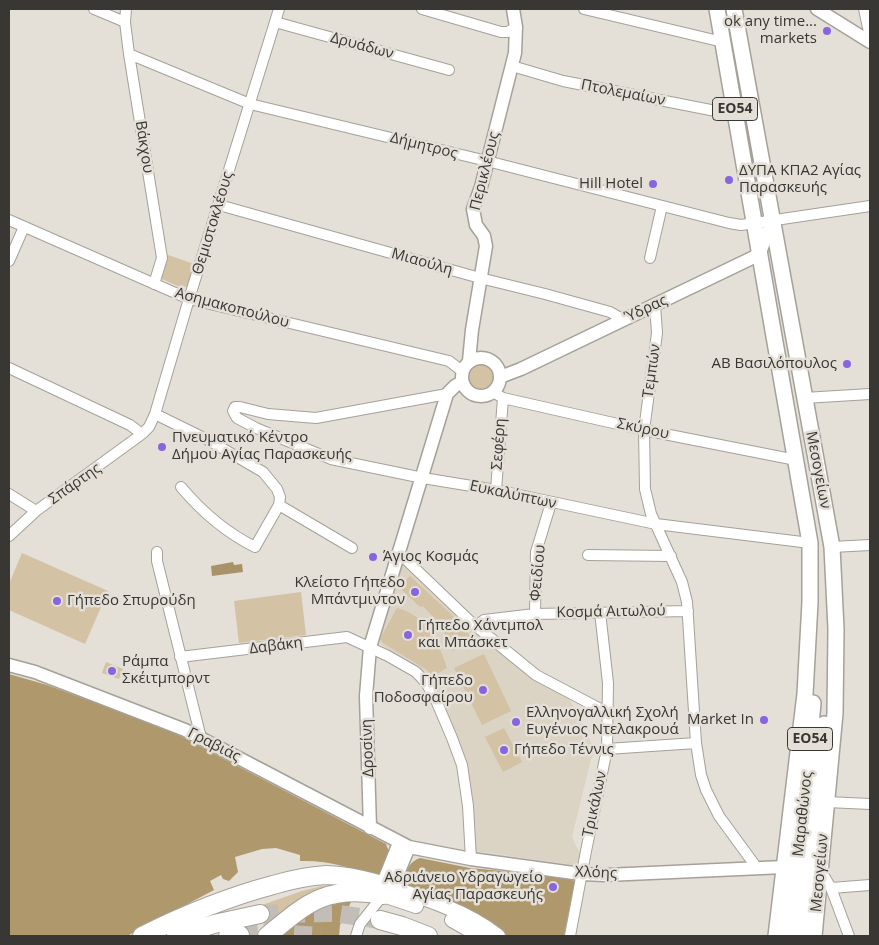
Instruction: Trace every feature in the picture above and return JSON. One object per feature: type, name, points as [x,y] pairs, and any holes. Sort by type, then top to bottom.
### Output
[{"type":"highway","points":[[142,936],[233,897],[302,878],[327,875],[345,876],[386,889]]},
{"type":"highway","points":[[267,936],[296,911],[327,896],[343,892],[386,889]]},
{"type":"highway","points":[[176,936],[214,924],[260,914]]},
{"type":"highway","points":[[396,936],[379,925],[402,926],[428,936]]},
{"type":"main road","name":"Μεσογείων","points":[[717,9],[810,543],[810,602],[804,694],[776,936]]},
{"type":"main road","name":"Μεσογείων","points":[[734,9],[832,547],[836,629],[835,713],[814,936]]},
{"type":"main road","name":"Μαραθώνος","points":[[791,936],[819,606],[810,543]]},
{"type":"main road","name":"Μαραθώνος","points":[[802,936],[836,629]]},
{"type":"main road","points":[[386,889],[454,921],[480,936]]},
{"type":"main road","points":[[386,889],[453,911],[473,920],[498,936]]},
{"type":"street","points":[[94,9],[125,22]]},
{"type":"street","name":"Βάκχου","points":[[126,9],[125,22],[129,54],[162,258],[154,284]]},
{"type":"street","name":"Θεμιστοκλέους","points":[[142,434],[149,427],[155,414],[279,9]]},
{"type":"street","points":[[422,9],[501,32],[508,32],[516,27]]},
{"type":"street","name":"Περικλέους","points":[[465,371],[486,246],[484,236],[476,225],[473,209],[481,187],[515,53],[516,27],[513,9]]},
{"type":"street","points":[[584,9],[723,42]]},
{"type":"street","points":[[817,9],[870,42]]},
{"type":"street","points":[[864,9],[870,37]]},
{"type":"street","name":"Δρυάδων","points":[[275,22],[449,70]]},
{"type":"street","name":"Δήμητρος","points":[[129,54],[250,104],[487,161],[729,223],[741,225],[870,206]]},
{"type":"street","name":"Πτολεμαίων","points":[[512,66],[563,81],[736,116]]},
{"type":"street","name":"Μιαούλη","points":[[219,205],[480,278],[610,312],[624,320]]},
{"type":"street","points":[[650,258],[662,206]]},
{"type":"street","name":"Ασημακοπούλου","points":[[9,220],[189,299],[449,362],[465,371]]},
{"type":"street","points":[[760,253],[772,221]]},
{"type":"street","points":[[9,260],[24,227]]},
{"type":"street","name":"Ύδρας","points":[[500,377],[521,369],[624,320],[760,253]]},
{"type":"street","name":"Τεμπών","points":[[655,305],[657,340],[644,430],[645,489],[656,524],[682,582],[688,611],[696,743],[701,775],[719,816],[757,868]]},
{"type":"street","points":[[465,371],[465,387],[473,394],[483,396],[498,395],[499,370],[490,359],[483,357],[476,358],[465,371],[455,386],[447,394],[400,553],[476,626],[536,675],[608,713]]},
{"type":"street","points":[[9,368],[130,424],[142,434]]},
{"type":"street","name":"Ευκαλύπτων","points":[[447,394],[316,418],[268,414],[240,407],[235,407],[233,411],[237,418],[256,428],[332,459],[423,478],[496,490],[656,524],[810,543]]},
{"type":"street","points":[[804,398],[870,394]]},
{"type":"street","name":"Σκύρου","points":[[498,395],[644,430],[796,460]]},
{"type":"street","name":"Σεφέρη","points":[[496,490],[498,395]]},
{"type":"street","points":[[155,414],[208,440],[263,472],[277,489],[280,497],[279,505],[255,547],[238,539],[211,519],[181,487]]},
{"type":"street","name":"Σπάρτης","points":[[9,536],[36,511],[142,434]]},
{"type":"street","points":[[9,494],[36,511]]},
{"type":"street","name":"Φειδίου","points":[[534,614],[536,552],[551,503]]},
{"type":"street","points":[[279,505],[352,548]]},
{"type":"street","points":[[832,547],[870,546]]},
{"type":"street","points":[[156,552],[201,738]]},
{"type":"street","name":"Δροσίνη","points":[[370,828],[366,696],[370,647],[400,553]]},
{"type":"street","points":[[588,555],[670,556]]},
{"type":"street","name":"Κοσμά Αιτωλού","points":[[476,626],[484,620],[534,614],[688,611]]},
{"type":"street","name":"Τρικάλων","points":[[570,936],[607,749],[608,683],[600,612]]},
{"type":"street","name":"Δαβάκη","points":[[180,657],[347,638],[370,647],[416,672],[426,683],[435,698],[462,765],[468,806],[471,859]]},
{"type":"street","name":"Γραβιάς","points":[[9,665],[36,672],[74,686],[154,717],[201,738],[404,845]]},
{"type":"street","points":[[607,749],[696,743]]},
{"type":"street","points":[[827,802],[870,804]]},
{"type":"street","points":[[356,936],[360,924],[386,889],[404,845]]},
{"type":"street","name":"Χλόης","points":[[404,845],[471,859],[581,874],[606,875],[784,866]]},
{"type":"street","points":[[820,870],[831,888],[850,936]]},
{"type":"street","points":[[831,888],[870,885]]},
{"type":"shaded area","points":[[168,255],[194,264],[188,286],[182,288],[162,279],[162,266]]},
{"type":"shaded area","points":[[481,361],[487,362],[495,370],[495,382],[487,390],[481,391],[475,390],[467,382],[466,376],[467,370],[475,362]]},
{"type":"shaded area","name":"Γήπεδο Σπυρούδη","points":[[22,553],[108,591],[85,644],[9,610],[9,584]]},
{"type":"shaded area","points":[[233,562],[234,565],[242,564],[243,572],[212,576],[211,566]]},
{"type":"shaded area","name":"Ελληνογαλλική Σχολή Ευγένιος Ντελακρουά","points":[[406,563],[481,637],[532,678],[568,696],[595,753],[591,759],[572,837],[580,854],[578,863],[573,865],[476,851],[469,777],[461,748],[448,714],[434,685],[425,674],[381,645],[379,641],[400,566]]},
{"type":"shaded area","points":[[410,576],[452,615],[471,637],[453,651],[444,632],[432,616],[423,606],[420,607],[399,587]]},
{"type":"shaded area","points":[[301,592],[306,635],[239,643],[234,601]]},
{"type":"shaded area","name":"Γήπεδο Χάντμπολ και Μπάσκετ","points":[[397,608],[416,617],[430,631],[440,649],[447,668],[432,677],[427,670],[383,643],[380,639]]},
{"type":"shaded area","name":"Γήπεδο Ποδοσφαίρου","points":[[484,654],[511,711],[482,725],[454,668]]},
{"type":"shaded area","name":"Ράμπα Σκέιτμπορντ","points":[[106,662],[123,669],[119,679],[102,673]]},
{"type":"shaded area","points":[[9,674],[47,685],[167,729],[386,844],[389,852],[380,875],[377,876],[330,863],[300,861],[300,855],[276,848],[262,849],[235,857],[238,872],[229,881],[223,879],[221,875],[210,881],[214,890],[127,936],[9,936]]},
{"type":"shaded area","name":"Γήπεδο Τέννις","points":[[504,728],[522,762],[503,772],[485,737]]},
{"type":"shaded area","points":[[420,858],[470,868],[556,876],[575,881],[564,936],[508,936],[492,924],[407,887],[404,881],[407,870],[413,861]]},
{"type":"shaded area","points":[[322,886],[328,886],[328,889],[264,930],[262,905]]},
{"type":"shaded area","points":[[351,895],[351,902],[340,925],[339,936],[261,936],[277,923]]},
{"type":"tunnel","points":[[260,914],[333,913],[380,920]]},
{"type":"tunnel","points":[[240,935],[276,933],[321,936]]},
{"type":"place","name":"ok any time... markets","points":[[827,31]]},
{"type":"place","name":"ΔΥΠΑ ΚΠΑ2 Αγίας Παρασκευής","points":[[729,180]]},
{"type":"place","name":"Hill Hotel","points":[[653,184]]},
{"type":"place","name":"ΑΒ Βασιλόπουλος","points":[[847,364]]},
{"type":"place","name":"Πνευματικό Κέντρο Δήμου Αγίας Παρασκευής","points":[[162,447]]},
{"type":"place","name":"Άγιος Κοσμάς","points":[[373,557]]},
{"type":"place","name":"Κλείστο Γήπεδο Μπάντμιντον","points":[[415,592]]},
{"type":"place","name":"Γήπεδο Σπυρούδη","points":[[57,601]]},
{"type":"place","name":"Γήπεδο Χάντμπολ και Μπάσκετ","points":[[408,635]]},
{"type":"place","name":"Ράμπα Σκέιτμπορντ","points":[[112,671]]},
{"type":"place","name":"Γήπεδο Ποδοσφαίρου","points":[[483,690]]},
{"type":"place","name":"Market In","points":[[764,720]]},
{"type":"place","name":"Ελληνογαλλική Σχολή Ευγένιος Ντελακρουά","points":[[516,722]]},
{"type":"place","name":"Γήπεδο Τέννις","points":[[504,750]]},
{"type":"place","name":"Αδριάνειο Υδραγωγείο Αγίας Παρασκευής","points":[[553,887]]}]
